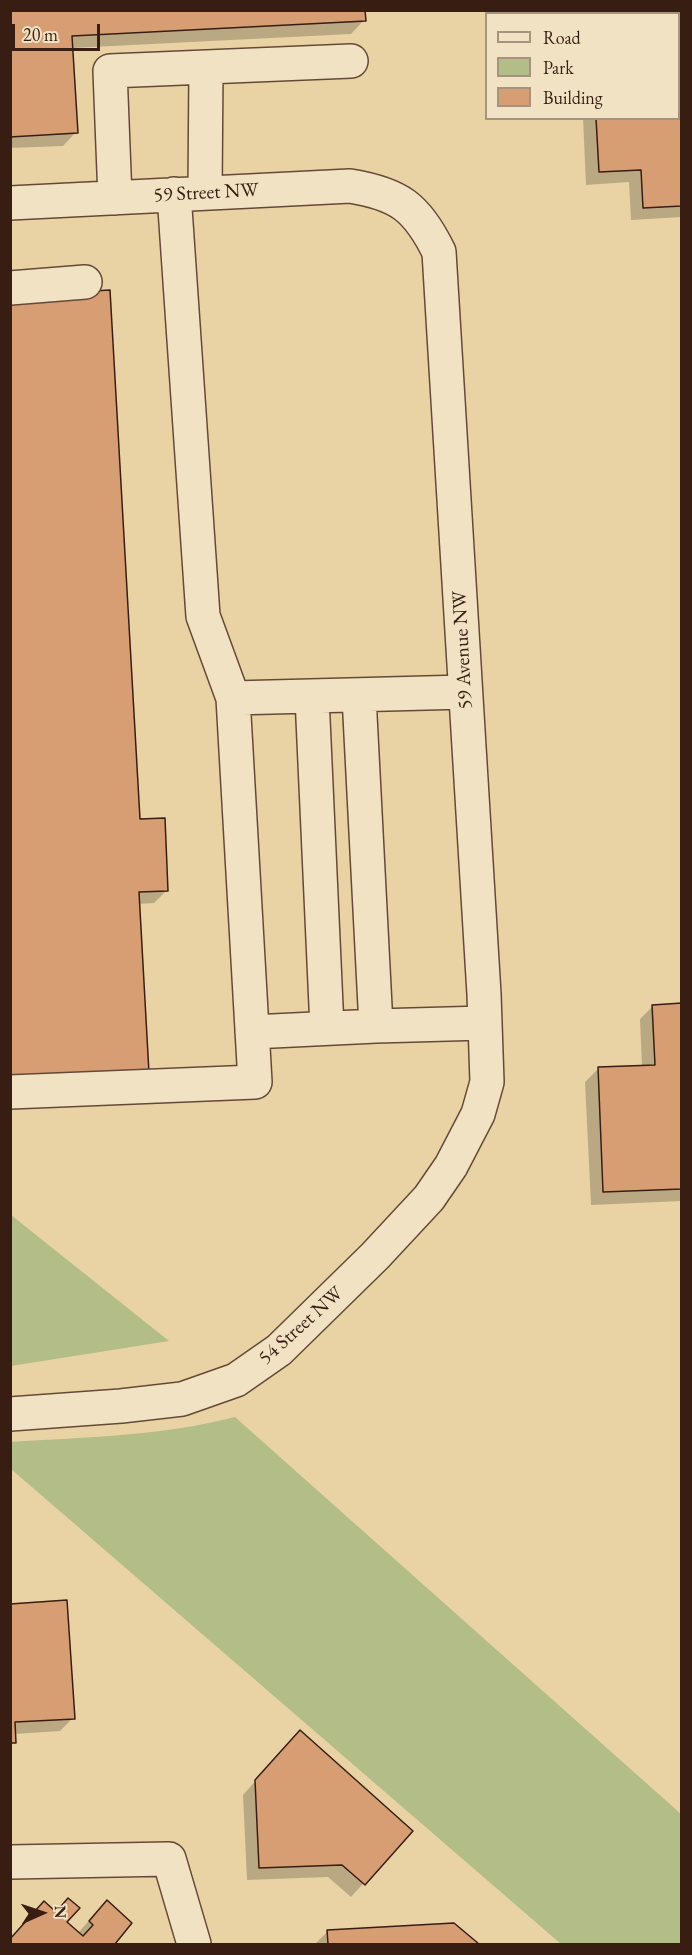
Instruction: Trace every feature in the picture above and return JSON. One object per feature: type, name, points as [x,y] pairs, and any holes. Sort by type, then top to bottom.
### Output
[{"type":"street","points":[[115,198],[110,71],[351,61]]},
{"type":"street","points":[[10,1092],[255,1082],[233,698],[202,616],[190,193],[206,67]]},
{"type":"street","name":"59 Street NW","points":[[10,203],[350,186],[376,190],[399,199]]},
{"type":"street","name":"59 Avenue NW","points":[[399,199],[429,232],[439,252],[487,1082],[477,1114]]},
{"type":"street","points":[[10,288],[85,282]]},
{"type":"street","points":[[233,698],[465,692]]},
{"type":"street","points":[[359,696],[376,1026]]},
{"type":"street","points":[[312,697],[327,1028]]},
{"type":"street","points":[[252,1032],[484,1023]]},
{"type":"street","name":"54 Street NW","points":[[10,1414],[182,1399],[236,1380],[279,1350],[375,1256],[429,1198],[451,1166],[477,1114]]},
{"type":"street","points":[[10,1862],[169,1859],[194,1944]]},
{"type":"green space","points":[[11,1215],[169,1341],[11,1366]]},
{"type":"green space","points":[[235,1417],[681,1814],[681,1944],[561,1944],[11,1469],[11,1442],[152,1432]]},
{"type":"building","points":[[10,10],[365,10],[366,21],[72,36],[78,133],[10,137]]},
{"type":"building","points":[[591,10],[682,10],[682,206],[643,208],[641,170],[599,172],[596,120],[680,120],[680,12],[591,12]]},
{"type":"building","points":[[110,290],[140,819],[165,818],[168,891],[139,892],[149,1073],[10,1081],[10,296]]},
{"type":"building","points":[[682,1003],[682,1189],[603,1192],[598,1067],[655,1065],[652,1005]]},
{"type":"building","points":[[67,1600],[75,1719],[15,1722],[16,1743],[10,1743],[10,1604]]},
{"type":"building","points":[[300,1730],[413,1831],[365,1885],[342,1865],[259,1868],[255,1780]]},
{"type":"building","points":[[68,1898],[80,1908],[67,1922],[83,1936],[93,1925],[89,1921],[107,1900],[132,1923],[115,1944],[10,1944],[10,1939],[44,1901],[56,1912]]},
{"type":"building","points":[[454,1923],[479,1944],[328,1944],[327,1930]]}]
